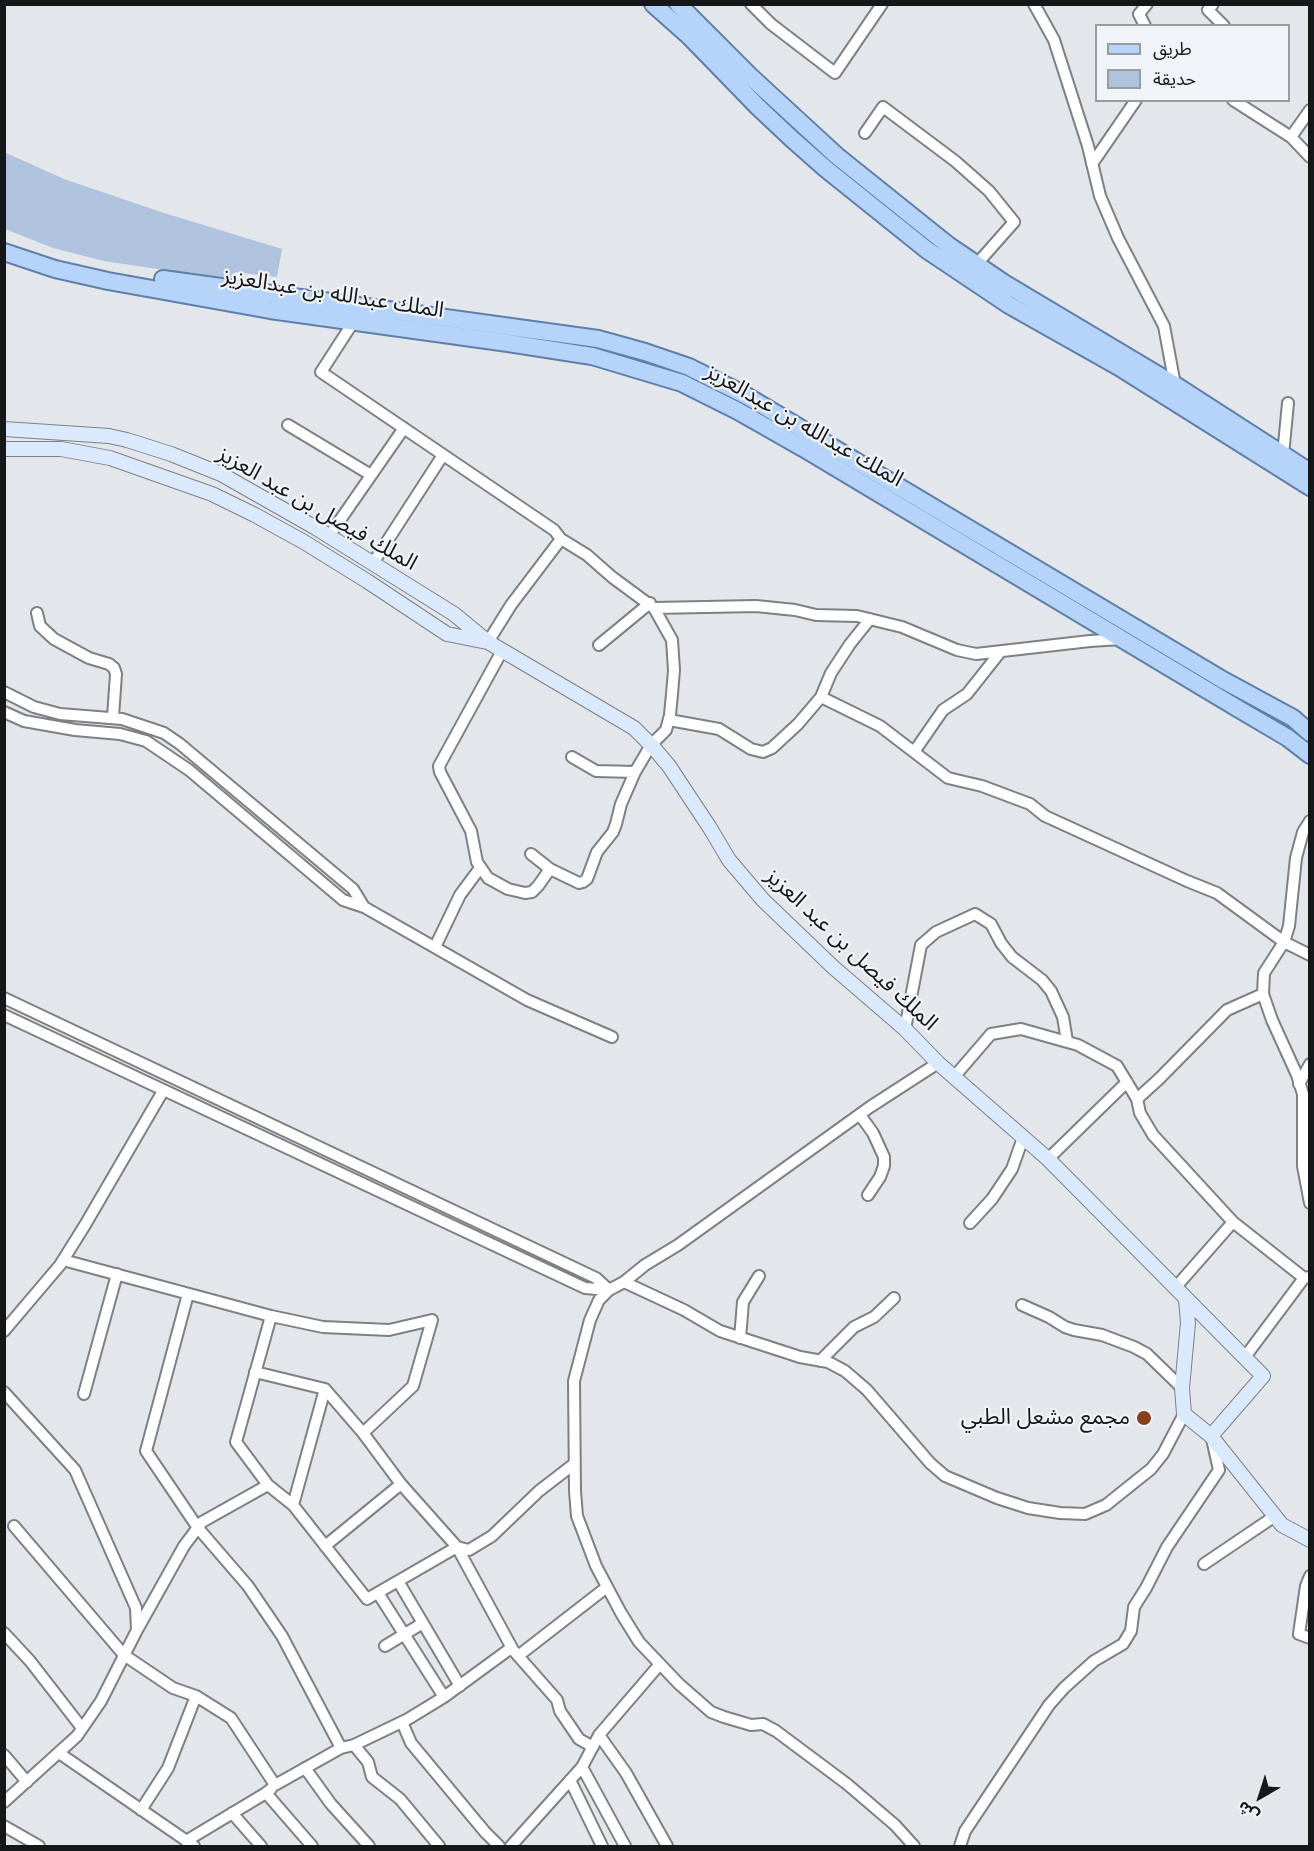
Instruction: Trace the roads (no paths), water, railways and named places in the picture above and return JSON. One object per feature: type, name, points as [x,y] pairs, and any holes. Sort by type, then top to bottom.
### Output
[{"type":"main road","points":[[653,4],[689,36],[758,107],[831,163],[976,265],[1175,385],[1310,472]]},
{"type":"main road","points":[[678,4],[750,76],[831,163],[927,250],[1009,305],[1119,367],[1310,487]]},
{"type":"main road","name":"الملك عبدالله بن عبدالعزيز","points":[[5,251],[22,248],[51,258],[113,271],[598,339],[645,352],[688,368],[745,395],[1223,680],[1293,718],[1310,733]]},
{"type":"main road","name":"الملك عبدالله بن عبدالعزيز","points":[[5,251],[56,269],[108,281],[270,310],[592,356],[682,383],[738,411],[803,448],[1288,738],[1310,755]]},
{"type":"street","points":[[751,4],[771,24],[835,74],[882,4]]},
{"type":"street","points":[[1034,4],[1054,40],[1088,146],[1100,196],[1118,238],[1164,326],[1175,385]]},
{"type":"street","points":[[1144,24],[1139,14],[1147,4]]},
{"type":"street","points":[[1213,4],[1208,10],[1222,24]]},
{"type":"street","points":[[1092,164],[1135,102]]},
{"type":"street","points":[[1236,102],[1292,137],[1310,157]]},
{"type":"street","points":[[865,133],[884,107],[955,161],[989,191],[1014,222],[976,265]]},
{"type":"street","points":[[1292,137],[1310,110]]},
{"type":"street","points":[[354,321],[321,372],[554,530],[561,538],[587,555],[612,577],[652,605],[672,640],[674,670],[666,730],[651,745],[635,772],[621,804],[613,832],[597,852],[587,879],[579,883],[550,869],[531,854]]},
{"type":"street","points":[[1283,455],[1288,403]]},
{"type":"street","points":[[288,425],[371,475]]},
{"type":"street","points":[[329,536],[404,428]]},
{"type":"street","name":"الملك فيصل بن عبد العزيز","points":[[4,429],[109,436],[171,454],[220,474],[329,536],[454,614],[502,651],[634,728],[669,766],[729,860],[763,900],[833,967],[905,1029],[938,1063],[1048,1159],[1263,1376],[1211,1436]]},
{"type":"street","points":[[123,461],[128,440]]},
{"type":"street","name":"الملك فيصل بن عبد العزيز","points":[[4,449],[61,449],[123,461],[212,494],[255,515],[358,576],[447,634],[488,642]]},
{"type":"street","points":[[373,563],[443,455]]},
{"type":"street","points":[[488,642],[511,605],[561,538]]},
{"type":"street","points":[[599,645],[652,605],[756,606],[795,610],[816,615],[857,616],[902,627],[957,650],[976,654],[1122,639]]},
{"type":"street","points":[[37,613],[39,626],[54,639],[89,658],[109,664],[114,668],[116,674],[113,717]]},
{"type":"street","points":[[669,720],[719,729],[751,749],[763,752],[782,740],[821,697],[831,673],[870,619]]},
{"type":"street","points":[[502,651],[439,766],[444,781],[471,831],[480,868],[488,878],[499,885],[525,893],[538,886],[550,869]]},
{"type":"street","points":[[914,752],[943,710],[967,694],[1001,651]]},
{"type":"street","points":[[4,692],[34,707],[60,714],[113,717],[164,733],[353,889],[364,907]]},
{"type":"street","points":[[821,697],[880,726],[948,778],[982,786],[1030,804],[1045,816],[1187,881],[1217,892],[1284,942],[1310,955]]},
{"type":"street","points":[[4,712],[24,721],[75,730],[120,734],[146,741],[189,770],[343,900],[364,907],[527,1000],[612,1037]]},
{"type":"street","points":[[572,757],[596,771],[635,772]]},
{"type":"street","points":[[1310,821],[1303,832],[1296,858],[1289,926],[1284,942],[1264,973],[1263,994],[1303,1094],[1303,1166],[1310,1203]]},
{"type":"street","points":[[435,947],[460,895],[480,868]]},
{"type":"street","points":[[905,1029],[921,945],[936,932],[975,914],[991,924],[1000,943],[1012,957],[1042,980],[1051,991],[1064,1017],[1067,1041]]},
{"type":"street","points":[[1137,1099],[1227,1010],[1263,994]]},
{"type":"street","points":[[4,998],[596,1278],[609,1290]]},
{"type":"street","points":[[4,1015],[585,1288],[609,1290]]},
{"type":"street","points":[[954,1077],[991,1034],[1021,1029],[1067,1041],[1118,1066],[1137,1099],[1140,1113],[1153,1135],[1233,1222],[1307,1277],[1245,1358]]},
{"type":"street","points":[[914,1846],[895,1825],[847,1784],[776,1731],[763,1724],[752,1725],[711,1712],[679,1684],[639,1642],[596,1566],[577,1516],[574,1464],[574,1381],[590,1320],[599,1300],[609,1290],[678,1245],[860,1114],[938,1063]]},
{"type":"street","points":[[1299,1084],[1310,1064]]},
{"type":"street","points":[[1048,1159],[1127,1082]]},
{"type":"street","points":[[4,1331],[63,1260],[86,1225],[163,1091]]},
{"type":"street","points":[[860,1114],[873,1133],[884,1157],[884,1166],[880,1176],[868,1195]]},
{"type":"street","points":[[970,1223],[992,1199],[1012,1169],[1023,1138]]},
{"type":"street","points":[[1175,1288],[1233,1222]]},
{"type":"street","points":[[63,1260],[271,1316],[323,1327],[389,1330],[432,1320],[413,1386],[363,1433]]},
{"type":"street","points":[[84,1394],[117,1274]]},
{"type":"street","points":[[740,1338],[743,1302],[759,1276]]},
{"type":"street","points":[[624,1282],[684,1310],[720,1331],[800,1357],[828,1362],[845,1371],[867,1390],[930,1463],[945,1476],[997,1498],[1028,1508],[1085,1514],[1106,1505],[1122,1490],[1149,1472],[1163,1454],[1184,1414],[1182,1388],[1188,1323],[1186,1299]]},
{"type":"street","points":[[188,1294],[146,1451],[198,1528],[248,1586],[282,1636],[341,1748]]},
{"type":"street","points":[[820,1361],[854,1327],[874,1317],[894,1298]]},
{"type":"street","points":[[1022,1305],[1065,1327],[1102,1335],[1134,1347],[1147,1354],[1182,1388]]},
{"type":"street","points":[[271,1316],[236,1442],[268,1485],[293,1505],[367,1599],[457,1547],[469,1550],[492,1536],[539,1491],[574,1464]]},
{"type":"street","points":[[255,1372],[325,1389],[363,1433],[400,1484],[457,1547],[514,1652],[557,1700],[560,1711],[579,1738],[593,1747]]},
{"type":"street","points":[[293,1505],[325,1389]]},
{"type":"street","points":[[4,1392],[75,1470],[136,1608],[137,1630]]},
{"type":"street","points":[[1184,1414],[1211,1436],[1282,1525],[1310,1540]]},
{"type":"street","points":[[960,1846],[965,1831],[1049,1705],[1094,1661],[1123,1644],[1131,1631],[1134,1607],[1167,1547],[1220,1470],[1211,1436]]},
{"type":"street","points":[[325,1546],[400,1484]]},
{"type":"street","points":[[4,1802],[59,1753],[82,1728],[101,1701],[184,1546],[202,1522],[268,1485]]},
{"type":"street","points":[[1204,1564],[1275,1516]]},
{"type":"street","points":[[14,1526],[124,1655],[173,1688],[195,1696],[231,1718],[276,1785]]},
{"type":"street","points":[[1310,1576],[1306,1586],[1299,1634],[1310,1638]]},
{"type":"street","points":[[398,1581],[460,1686]]},
{"type":"street","points":[[59,1753],[190,1844],[232,1813],[305,1768],[341,1748],[354,1745],[402,1722],[444,1697],[514,1652],[607,1587]]},
{"type":"street","points":[[378,1593],[444,1697]]},
{"type":"street","points":[[385,1646],[423,1623]]},
{"type":"street","points":[[4,1633],[30,1661],[82,1728]]},
{"type":"street","points":[[511,1846],[582,1767],[599,1736],[660,1664]]},
{"type":"street","points":[[141,1810],[168,1768],[195,1696]]},
{"type":"street","points":[[402,1722],[411,1743],[484,1832],[499,1846]]},
{"type":"street","points":[[599,1736],[626,1773],[667,1846]]},
{"type":"street","points":[[354,1745],[368,1762],[372,1777],[400,1799],[439,1846]]},
{"type":"street","points":[[4,1755],[27,1782]]},
{"type":"street","points":[[582,1767],[625,1846]]},
{"type":"street","points":[[305,1768],[331,1804],[369,1846]]},
{"type":"street","points":[[570,1780],[602,1846]]},
{"type":"street","points":[[266,1793],[312,1846]]},
{"type":"street","points":[[232,1813],[261,1846]]},
{"type":"street","points":[[4,1826],[39,1846]]},
{"type":"place","name":"مجمع مشعل الطبي","points":[[1144,1418]]}]
